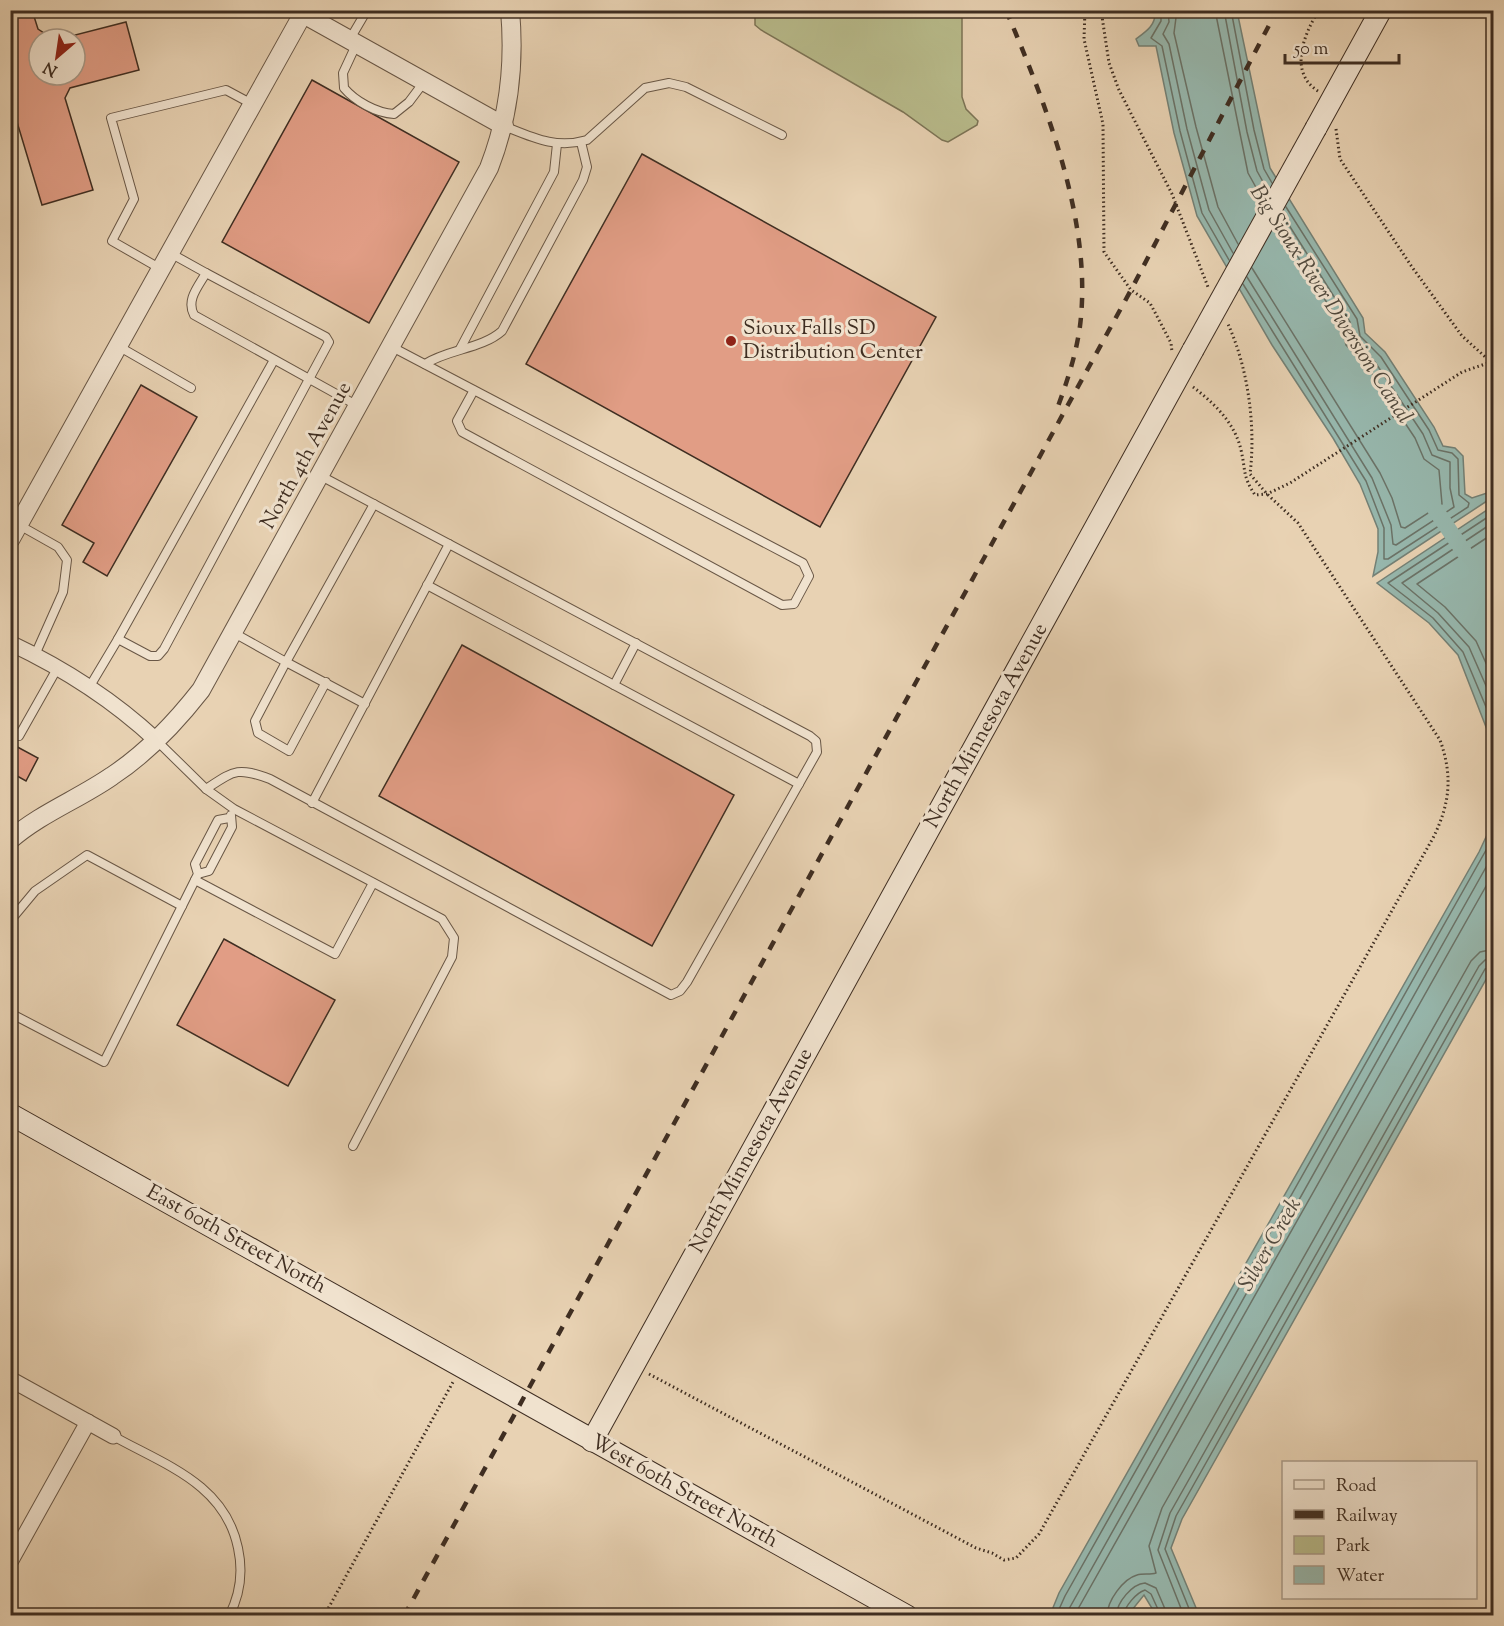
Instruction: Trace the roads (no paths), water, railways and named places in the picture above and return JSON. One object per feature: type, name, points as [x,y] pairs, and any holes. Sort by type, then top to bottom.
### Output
[{"type":"main road","name":"North Minnesota Avenue","points":[[592,1441],[991,719],[1177,375],[1381,10]]},
{"type":"main road","name":"East 60th Street North","points":[[10,1114],[461,1367]]},
{"type":"main road","name":"West 60th Street North","points":[[461,1367],[907,1616]]},
{"type":"street","name":"North 4th Avenue","points":[[10,840],[43,815],[112,777],[178,720],[201,690],[478,193],[504,126],[513,63],[510,10]]},
{"type":"street","points":[[15,532],[301,12],[504,126]]},
{"type":"street","points":[[10,643],[90,686],[122,709],[156,740]]},
{"type":"street","points":[[10,1378],[113,1436]]},
{"type":"street","points":[[10,1562],[88,1422]]},
{"type":"lane","points":[[367,10],[353,42],[343,79],[344,88],[360,101],[384,113],[394,114],[409,102],[424,82]]},
{"type":"lane","points":[[504,126],[544,142],[557,144],[582,142],[645,88],[669,83],[686,87],[782,135]]},
{"type":"lane","points":[[118,639],[150,656],[158,656],[164,649],[329,342],[326,337],[206,273],[165,261],[112,241],[134,199],[111,118],[226,90],[252,104]]},
{"type":"lane","points":[[425,364],[439,355],[492,339],[504,328],[585,177],[587,167],[582,142]]},
{"type":"lane","points":[[460,348],[554,172],[557,144]]},
{"type":"lane","points":[[206,273],[191,299],[190,307],[194,315],[359,407]]},
{"type":"lane","points":[[118,346],[191,388]]},
{"type":"lane","points":[[392,347],[425,364],[803,563],[809,576],[794,604],[782,605],[462,432],[457,421],[474,390]]},
{"type":"lane","points":[[90,686],[274,360]]},
{"type":"lane","points":[[206,789],[230,773],[247,771],[270,779],[671,995],[680,991],[687,982],[817,752],[816,741],[321,476]]},
{"type":"lane","points":[[326,682],[289,751],[258,733],[254,727],[286,662],[374,504]]},
{"type":"lane","points":[[15,532],[58,548],[67,560],[63,592],[35,655]]},
{"type":"lane","points":[[312,802],[449,544]]},
{"type":"lane","points":[[427,585],[799,784]]},
{"type":"lane","points":[[234,633],[364,704]]},
{"type":"lane","points":[[614,685],[636,643]]},
{"type":"lane","points":[[19,736],[58,667]]},
{"type":"lane","points":[[156,740],[206,789],[234,809],[441,920],[454,938],[452,957],[353,1146]]},
{"type":"lane","points":[[10,1013],[104,1062],[197,877],[209,871],[232,827],[229,818],[234,809]]},
{"type":"lane","points":[[197,877],[195,864],[218,820],[229,818]]},
{"type":"lane","points":[[10,921],[35,891],[87,855],[182,906]]},
{"type":"lane","points":[[197,877],[335,954],[373,883]]},
{"type":"lane","points":[[113,1436],[188,1477],[215,1497],[234,1528],[242,1566],[236,1603],[229,1616]]},
{"type":"water","points":[[1155,11],[1237,11],[1270,168],[1363,318],[1365,333],[1385,352],[1434,427],[1443,446],[1455,448],[1463,456],[1465,494],[1472,498],[1493,491],[1493,497],[1373,576],[1378,552],[1378,529],[1360,484],[1272,345],[1197,216],[1174,133],[1156,46],[1139,46],[1136,39],[1152,24]]},
{"type":"water","points":[[1493,506],[1493,745],[1458,655],[1429,623],[1377,583]]},
{"type":"water","name":"Silver Creek","points":[[1493,822],[1493,967],[1182,1519],[1171,1548],[1199,1615],[1156,1615],[1144,1595],[1128,1615],[1050,1615],[1059,1593],[1479,852]]},
{"type":"waterway","name":"Big Sioux River Diversion Canal","points":[[1435,509],[1464,552]]},
{"type":"railway","points":[[1006,10],[1036,85],[1063,165],[1080,246],[1082,286],[1080,326],[1071,368],[1057,409]]},
{"type":"railway","points":[[404,1616],[1131,290],[1277,10]]},
{"type":"place","name":"Sioux Falls SD Distribution Center","points":[[731,341]]}]
